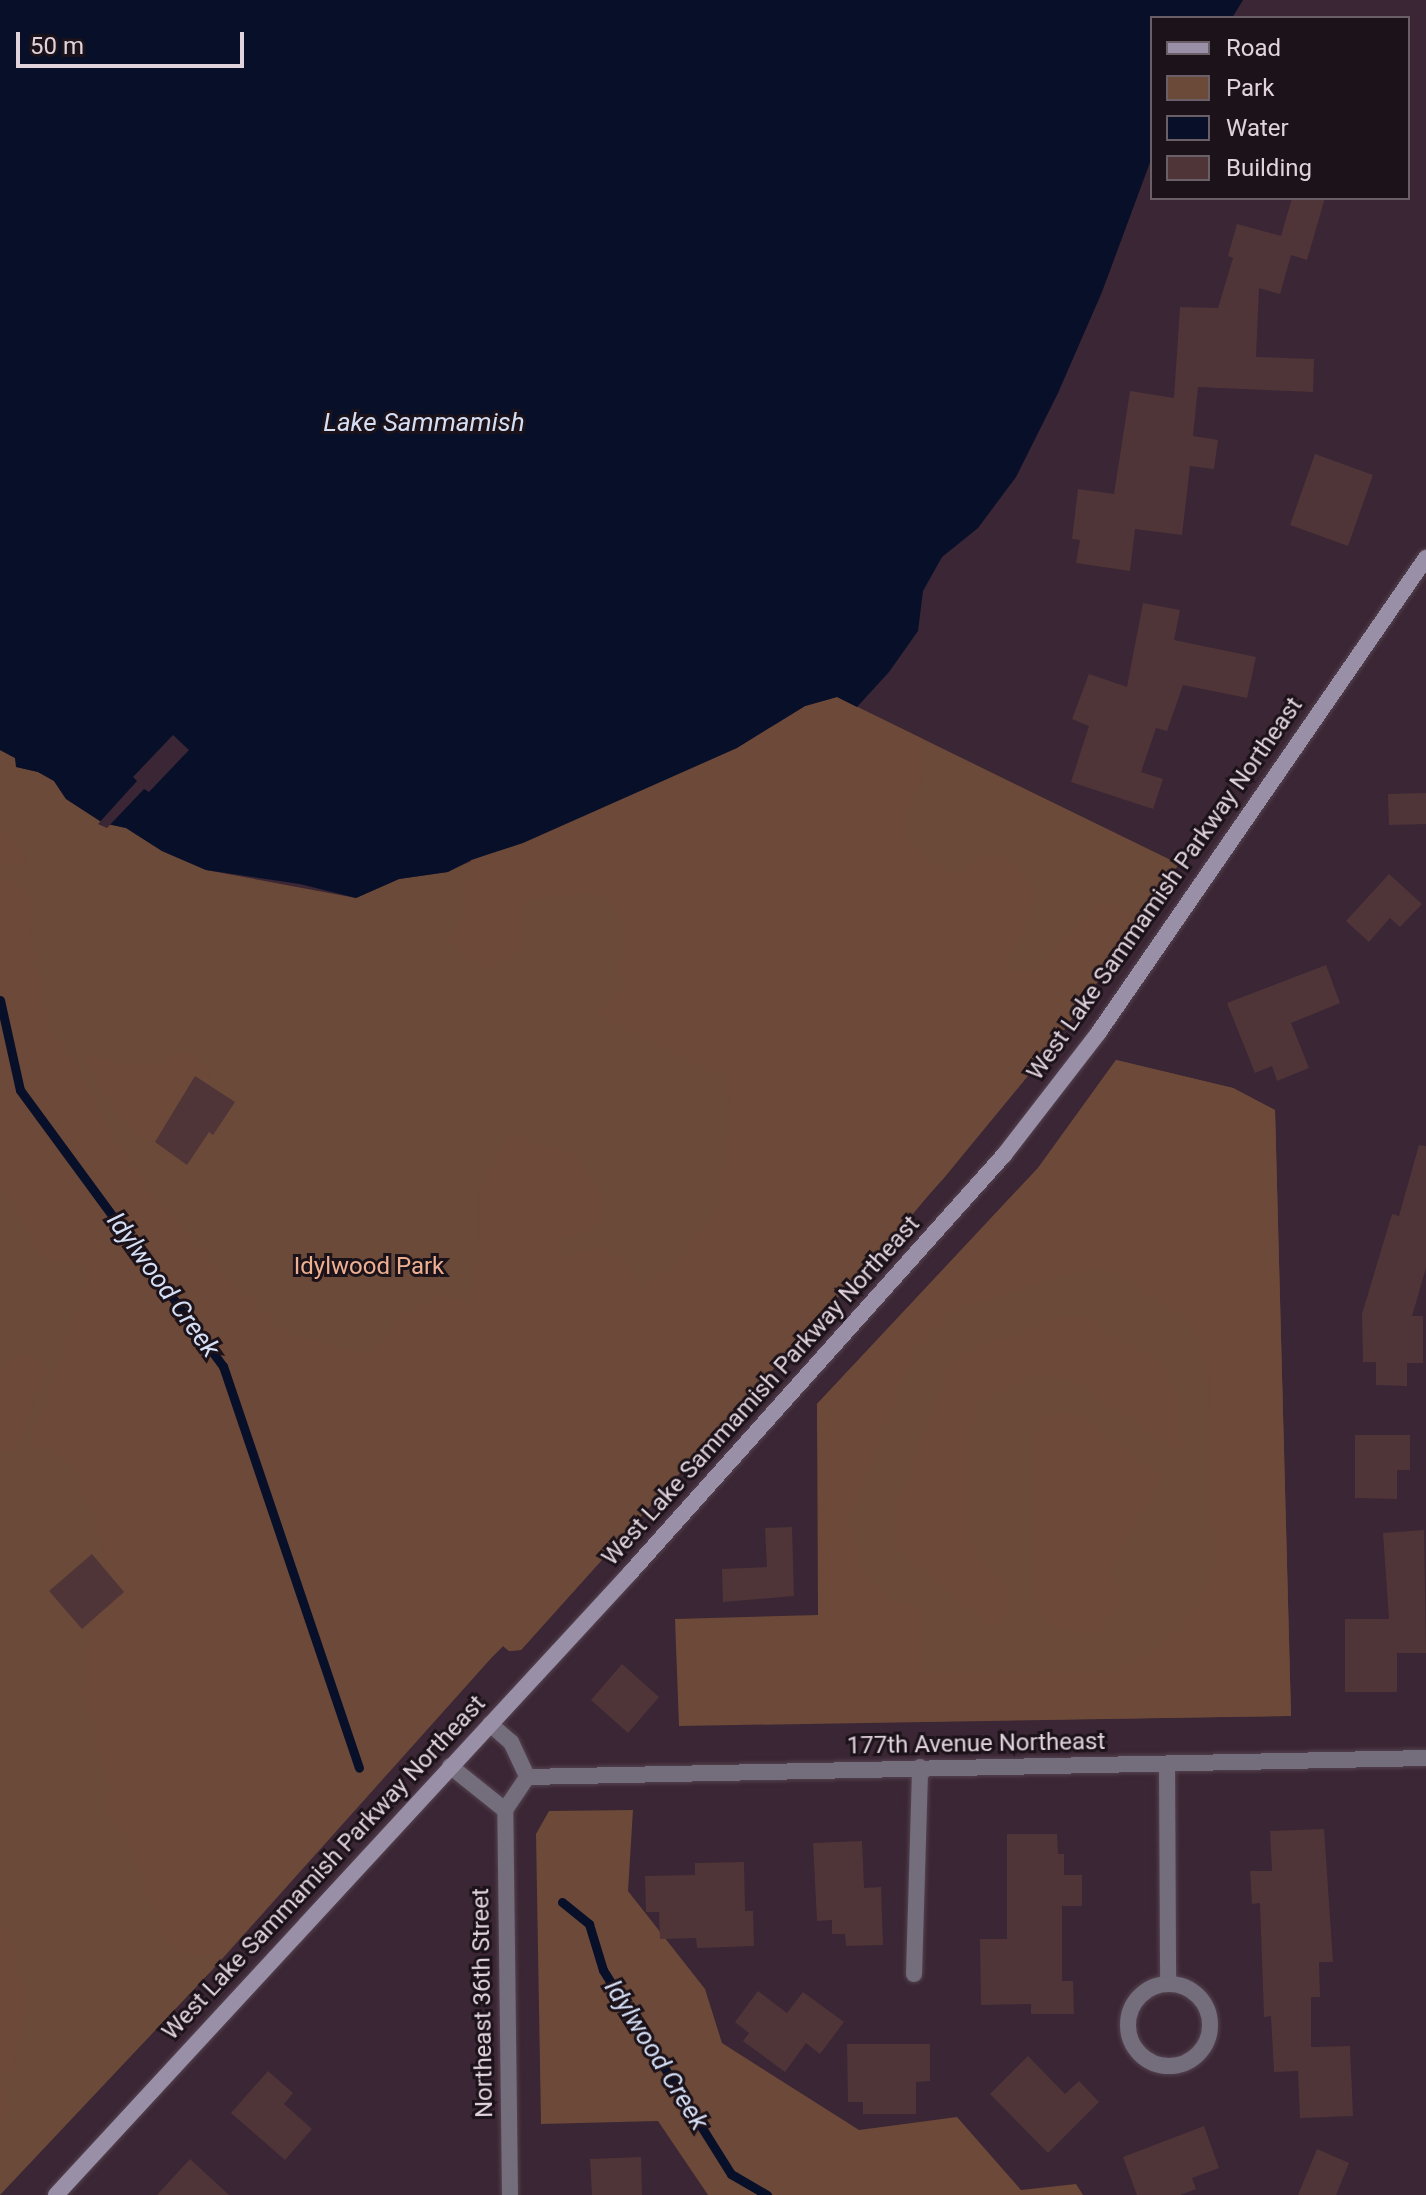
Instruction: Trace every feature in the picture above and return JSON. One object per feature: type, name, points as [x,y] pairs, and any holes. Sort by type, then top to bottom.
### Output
[{"type":"main road","name":"West Lake Sammamish Parkway Northeast","points":[[56,2195],[490,1724],[1004,1155],[1099,1032],[1426,558]]},
{"type":"street","points":[[450,1766],[505,1810],[527,1777],[511,1742],[490,1724]]},
{"type":"street","name":"177th Avenue Northeast","points":[[527,1777],[1426,1758]]},
{"type":"street","points":[[1167,1765],[1168,1983]]},
{"type":"street","points":[[914,1974],[920,1767]]},
{"type":"street","name":"Northeast 36th Street","points":[[505,1810],[510,2195]]},
{"type":"street","points":[[1168,1983],[1193,1991],[1208,2011],[1210,2024],[1202,2048],[1182,2064],[1170,2066],[1145,2058],[1130,2038],[1127,2025],[1135,2001],[1155,1986],[1168,1983]]},
{"type":"green space","name":"Idylwood Park","points":[[837,697],[1179,864],[1055,1043],[912,1215],[521,1650],[509,1651],[503,1646],[492,1657],[214,1968],[0,2195],[0,750],[15,758],[17,767],[38,772],[54,781],[66,799],[103,823],[126,828],[162,851],[206,870],[356,898],[399,879],[447,872]]},
{"type":"green space","points":[[1116,1060],[1233,1088],[1275,1110],[1291,1716],[823,1723],[817,1404],[1038,1168]]},
{"type":"shaded area","points":[[837,697],[923,739],[920,786],[907,807],[908,838],[930,861],[959,874],[989,854],[1016,862],[1034,889],[1027,923],[1002,969],[1036,973],[1086,915],[1105,900],[1131,912],[1133,931],[1055,1043],[944,1178],[521,1650],[509,1651],[503,1646],[492,1657],[224,1956],[185,1953],[163,1937],[132,1847],[106,1812],[109,1787],[83,1691],[92,1620],[124,1592],[105,1570],[103,1543],[73,1465],[51,1449],[28,1450],[89,1271],[81,1260],[46,1262],[0,1184],[0,873],[28,895],[32,940],[49,1030],[80,1069],[98,1111],[146,1188],[222,1272],[280,1327],[327,1346],[370,1355],[398,1319],[439,1296],[470,1304],[479,1242],[480,1188],[510,1133],[579,1157],[600,1193],[604,1219],[560,1240],[554,1252],[564,1255],[605,1248],[626,1263],[644,1287],[680,1259],[716,1210],[731,1126],[726,1075],[597,1011],[621,991],[619,963],[628,932],[612,905],[588,893],[518,902],[525,947],[501,965],[483,970],[447,939],[459,923],[471,860],[523,843],[737,748],[805,706]]},
{"type":"shaded area","points":[[0,825],[22,849],[27,862],[20,866],[0,862]]},
{"type":"shaded area","points":[[188,1052],[208,1066],[209,1085],[195,1077],[155,1142],[129,1128],[115,1115],[84,1054],[118,1064],[140,1065],[161,1064],[172,1053]]},
{"type":"shaded area","points":[[1116,1060],[1233,1088],[1275,1110],[1291,1716],[679,1726],[675,1619],[818,1615],[817,1404],[1038,1168]],"holes":[[[1086,1268],[1103,1270],[1187,1318],[1199,1344],[1208,1373],[1213,1568],[1204,1594],[1181,1627],[1144,1658],[1109,1673],[922,1673],[922,1605],[900,1603],[883,1594],[870,1580],[858,1562],[849,1520],[914,1351],[954,1311]]]},
{"type":"shaded area","points":[[1087,1317],[1165,1367],[1174,1385],[1180,1451],[1066,1378],[1040,1376],[1004,1386],[981,1400],[970,1433],[969,1545],[1007,1584],[1005,1624],[996,1627],[984,1621],[895,1548],[892,1520],[949,1369],[961,1354],[1059,1318]]},
{"type":"shaded area","points":[[13,1354],[39,1357],[46,1369],[17,1448],[0,1452],[0,1369]]},
{"type":"shaded area","points":[[1075,1413],[1162,1475],[1108,1574],[1123,1595],[1104,1625],[1091,1632],[1049,1629],[1035,1602],[1035,1429],[1046,1418]]},
{"type":"shaded area","points":[[633,1810],[628,1891],[705,1989],[722,2043],[859,2130],[957,2117],[1021,2190],[1076,2184],[1083,2195],[708,2195],[658,2121],[541,2124],[536,1834],[549,1811]]},
{"type":"shaded area","points":[[0,1924],[8,1928],[26,2000],[13,2073],[2,2075],[6,2100],[10,2100],[0,2127]]},
{"type":"water","name":"Lake Sammamish","points":[[0,0],[1243,0],[1233,16],[1150,16],[1150,162],[1102,292],[1058,393],[1016,477],[978,528],[942,557],[923,591],[918,631],[889,672],[857,707],[837,697],[805,706],[737,748],[523,843],[471,860],[448,872],[399,879],[356,898],[300,884],[206,870],[162,851],[126,828],[103,823],[66,799],[54,781],[38,772],[16,767],[15,758],[0,750]]},
{"type":"pier","points":[[173,735],[189,750],[149,792],[144,789],[107,828],[98,824],[137,781],[133,777]]},
{"type":"building","points":[[1291,200],[1324,200],[1307,260],[1291,255],[1280,294],[1259,288],[1256,357],[1314,359],[1313,392],[1198,387],[1193,436],[1218,440],[1214,469],[1190,466],[1182,535],[1135,529],[1130,571],[1076,563],[1080,540],[1072,539],[1078,489],[1114,494],[1130,391],[1174,398],[1180,307],[1218,308],[1233,258],[1228,256],[1237,224],[1281,236]]},
{"type":"building","points":[[1315,454],[1373,475],[1348,546],[1290,525]]},
{"type":"building","points":[[1143,603],[1180,610],[1174,640],[1256,657],[1247,698],[1183,685],[1167,731],[1156,728],[1141,772],[1163,779],[1153,809],[1071,782],[1089,726],[1072,719],[1089,674],[1127,687]]},
{"type":"building","points":[[1426,793],[1426,824],[1389,825],[1388,794]]},
{"type":"building","points":[[1389,874],[1422,904],[1400,927],[1390,918],[1369,942],[1346,921]]},
{"type":"building","points":[[1326,965],[1340,1003],[1291,1023],[1309,1068],[1277,1081],[1272,1066],[1255,1073],[1227,1003]]},
{"type":"building","points":[[195,1076],[235,1102],[213,1135],[209,1132],[187,1165],[155,1142]]},
{"type":"building","points":[[1419,1145],[1426,1146],[1426,1268],[1412,1316],[1423,1316],[1423,1363],[1407,1363],[1407,1386],[1376,1385],[1376,1362],[1363,1362],[1362,1314],[1392,1214],[1399,1216]]},
{"type":"building","points":[[1355,1435],[1410,1435],[1410,1470],[1397,1470],[1397,1499],[1355,1498]]},
{"type":"building","points":[[792,1527],[794,1596],[723,1602],[722,1569],[767,1567],[765,1528]]},
{"type":"building","points":[[1424,1530],[1426,1653],[1397,1653],[1397,1692],[1345,1692],[1345,1619],[1389,1619],[1383,1533]]},
{"type":"building","points":[[92,1554],[124,1592],[82,1629],[49,1591]]},
{"type":"building","points":[[622,1664],[659,1697],[628,1733],[591,1700]]},
{"type":"building","points":[[1324,1829],[1333,1962],[1319,1962],[1320,1997],[1311,1997],[1311,2047],[1350,2046],[1353,2116],[1300,2118],[1298,2071],[1274,2072],[1271,2016],[1264,2017],[1260,1903],[1252,1904],[1250,1871],[1272,1871],[1270,1831]]},
{"type":"building","points":[[1007,1834],[1057,1834],[1058,1854],[1064,1854],[1064,1875],[1082,1875],[1082,1906],[1062,1906],[1062,1981],[1073,1981],[1074,2014],[1031,2014],[1031,2004],[981,2005],[980,1939],[1007,1939]]},
{"type":"building","points":[[862,1841],[864,1888],[881,1887],[883,1945],[846,1946],[845,1934],[832,1934],[832,1920],[817,1921],[813,1843]]},
{"type":"building","points":[[744,1862],[745,1911],[753,1911],[754,1946],[697,1948],[696,1938],[660,1939],[659,1912],[646,1912],[645,1876],[695,1875],[695,1863]]},
{"type":"building","points":[[758,1991],[787,2013],[803,1992],[844,2022],[820,2054],[806,2043],[785,2072],[743,2041],[749,2033],[735,2022]]},
{"type":"building","points":[[847,2044],[930,2044],[930,2081],[916,2082],[916,2114],[863,2114],[863,2102],[848,2102]]},
{"type":"building","points":[[1028,2056],[1065,2094],[1079,2081],[1099,2102],[1048,2153],[990,2094]]},
{"type":"building","points":[[268,2071],[293,2093],[284,2104],[312,2129],[285,2160],[231,2113]]},
{"type":"building","points":[[1204,2126],[1219,2168],[1192,2178],[1196,2189],[1180,2195],[1137,2195],[1123,2157]]},
{"type":"building","points":[[1317,2149],[1349,2163],[1336,2195],[1298,2195]]},
{"type":"building","points":[[641,2157],[642,2195],[592,2195],[590,2159]]},
{"type":"building","points":[[190,2159],[229,2195],[157,2195]]},
{"type":"waterway","name":"Idylwood Creek","points":[[0,1000],[20,1090],[223,1366],[359,1768]]},
{"type":"waterway","name":"Idylwood Creek","points":[[562,1902],[589,1924],[603,1970],[731,2174],[767,2195]]}]
